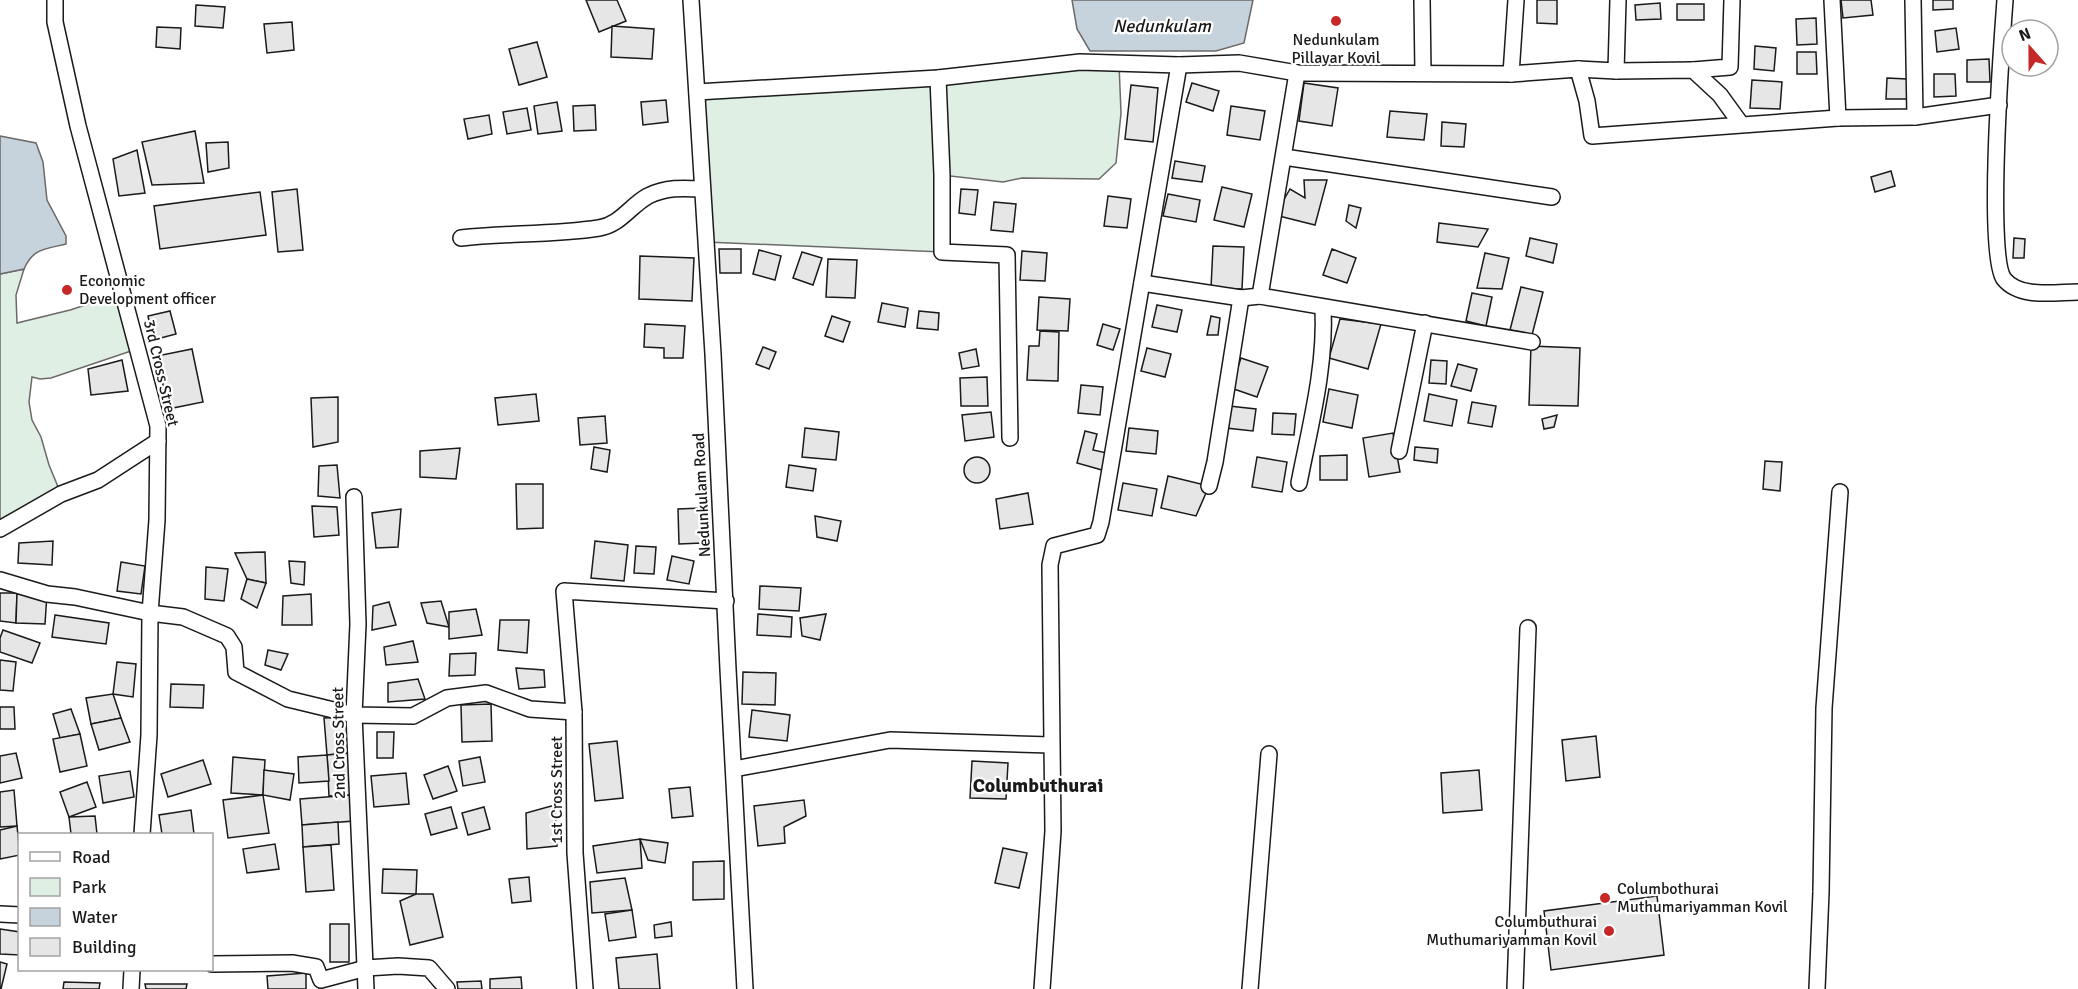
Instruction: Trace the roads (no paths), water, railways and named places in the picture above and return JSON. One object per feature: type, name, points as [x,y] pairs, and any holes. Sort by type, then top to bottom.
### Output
[{"type":"street","name":"3rd Cross Street","points":[[55,0],[55,22],[78,126],[158,426],[157,520],[150,613],[149,735],[142,833]]},
{"type":"street","name":"Nedunkulam Road","points":[[691,0],[726,601],[745,989]]},
{"type":"street","points":[[1422,0],[1423,74]]},
{"type":"street","points":[[1510,74],[1516,0]]},
{"type":"street","points":[[1616,71],[1618,0]]},
{"type":"street","points":[[697,92],[938,78],[1080,62],[1179,65],[1239,63],[1297,73],[1423,74],[1510,74],[1578,69],[1693,70],[1730,67],[1732,0]]},
{"type":"street","points":[[1832,0],[1838,118]]},
{"type":"street","points":[[1913,0],[1915,117]]},
{"type":"street","points":[[2005,0],[1996,211],[1998,264],[2004,279],[2022,292],[2078,292]]},
{"type":"street","points":[[1042,989],[1053,831],[1050,565],[1054,546],[1097,535],[1179,65]]},
{"type":"street","points":[[1578,69],[1587,101],[1592,135],[1838,118],[1915,117],[1999,105]]},
{"type":"street","points":[[1693,70],[1720,95],[1741,124]]},
{"type":"street","points":[[1260,296],[1297,73]]},
{"type":"street","points":[[938,78],[942,252],[1007,255],[1010,438]]},
{"type":"street","points":[[1284,157],[1552,198]]},
{"type":"street","points":[[461,238],[499,234],[543,234],[601,228],[619,220],[647,196],[674,187],[702,189]]},
{"type":"street","points":[[1142,283],[1241,298],[1260,296],[1323,308],[1425,322],[1532,342]]},
{"type":"street","points":[[1209,486],[1215,462],[1241,298]]},
{"type":"street","points":[[1299,483],[1318,387],[1324,334],[1323,308]]},
{"type":"street","points":[[1399,451],[1425,322]]},
{"type":"street","points":[[0,529],[61,494],[98,480],[158,441]]},
{"type":"street","points":[[1817,989],[1824,708],[1840,492]]},
{"type":"street","name":"2nd Cross Street","points":[[354,497],[358,624],[354,715],[366,989]]},
{"type":"street","points":[[0,580],[47,594],[183,617],[227,636],[234,647],[236,672],[288,699],[354,715],[412,716],[447,698],[486,693],[530,709],[574,712]]},
{"type":"street","name":"1st Cross Street","points":[[585,989],[575,853],[574,712],[564,591],[726,601]]},
{"type":"street","points":[[1515,989],[1528,628]]},
{"type":"street","points":[[734,768],[890,740],[1051,745]]},
{"type":"street","points":[[1250,989],[1269,754]]},
{"type":"street","points":[[0,914],[18,915]]},
{"type":"street","points":[[213,964],[292,963],[316,967],[321,980],[366,968],[398,966],[429,968],[447,989]]},
{"type":"street","points":[[131,989],[132,971]]},
{"type":"water","name":"Nedunkulam","points":[[1072,0],[1253,0],[1244,43],[1216,51],[1090,51],[1077,29]]},
{"type":"water","points":[[0,136],[36,143],[43,162],[47,200],[66,236],[66,244],[36,253],[24,269],[0,274]]},
{"type":"place","name":"Nedunkulam Pillayar Kovil","points":[[1336,21]]},
{"type":"place","name":"Economic Development officer","points":[[67,290]]},
{"type":"place","name":"Columbothurai Muthumariyamman Kovil","points":[[1605,898]]},
{"type":"place","name":"Columbuthurai Muthumariyamman Kovil","points":[[1609,931]]},
{"type":"district","name":"Columbuthurai","points":[[1038,785]]}]
